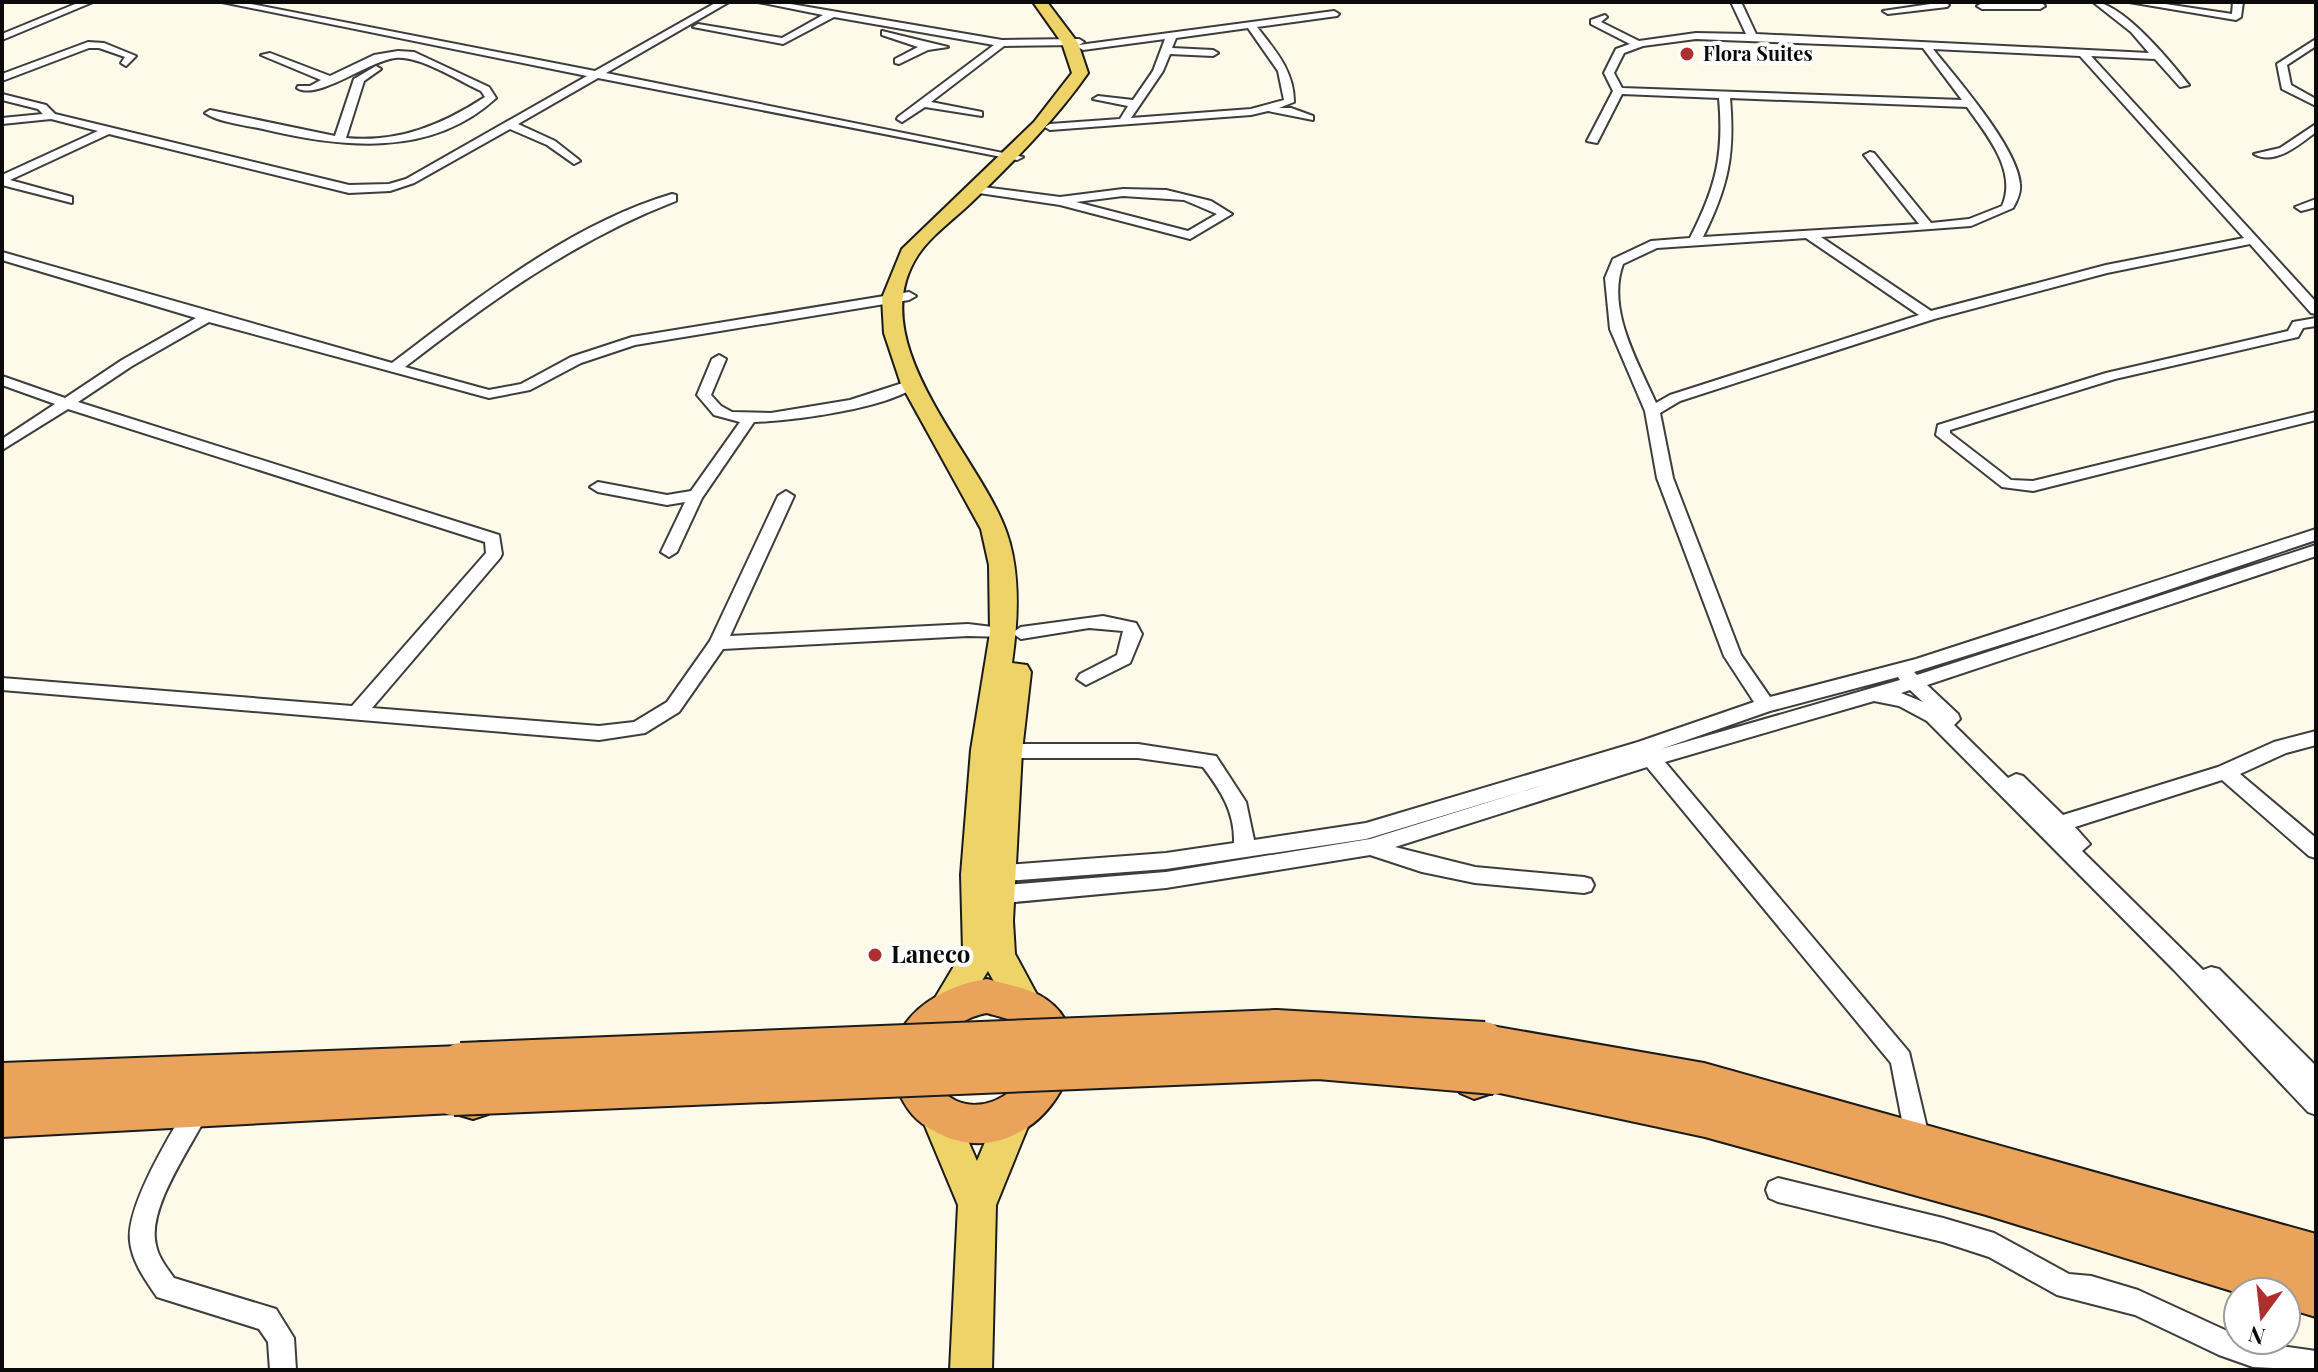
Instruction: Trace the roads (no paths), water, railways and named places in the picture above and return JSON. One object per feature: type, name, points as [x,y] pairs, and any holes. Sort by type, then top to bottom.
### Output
[{"type":"highway","points":[[2,1117],[199,1107],[457,1079],[537,1048],[936,1017],[987,996],[1036,1016],[1388,1021],[1489,1058],[1986,1194],[2316,1294]]},
{"type":"highway","points":[[1029,1102],[1054,1057],[1036,1016]]},
{"type":"highway","points":[[929,1104],[914,1085],[911,1064],[915,1044],[936,1017]]},
{"type":"highway","points":[[2,1082],[457,1079],[1319,1058],[1489,1058],[1704,1082],[2316,1256]]},
{"type":"highway","points":[[457,1079],[505,1110],[706,1096],[929,1104],[976,1124],[1029,1102],[1142,1078],[1472,1081],[1489,1058]]},
{"type":"main road","points":[[900,297],[908,287],[922,254],[1040,126],[1080,73],[1074,41],[1040,2]]},
{"type":"main road","points":[[1036,1016],[1005,972],[998,954],[987,885],[986,750],[1012,633],[1002,565],[993,529],[912,384],[895,333],[909,253],[1012,156],[1050,127],[1091,73],[1051,2]]},
{"type":"main road","points":[[900,297],[916,345],[1009,526],[1019,564],[1012,633],[1007,751],[980,951],[968,977],[936,1017]]},
{"type":"main road","points":[[971,1370],[977,1205],[1029,1102]]},
{"type":"main road","points":[[929,1104],[977,1205]]},
{"type":"street","points":[[2,37],[88,2]]},
{"type":"street","points":[[227,2],[1012,156]]},
{"type":"street","points":[[2,121],[51,116],[337,186],[369,189],[410,181],[724,2]]},
{"type":"street","points":[[763,2],[1002,43],[1172,35],[1334,14]]},
{"type":"street","points":[[1736,2],[1753,38]]},
{"type":"street","points":[[1902,2],[1912,8]]},
{"type":"street","points":[[1982,6],[2040,6],[2035,2]]},
{"type":"street","points":[[2098,2],[2134,30],[2184,85]]},
{"type":"street","points":[[2134,2],[2232,17],[2236,17],[2238,2]]},
{"type":"street","points":[[1888,11],[1944,5]]},
{"type":"street","points":[[698,27],[783,41],[832,14]]},
{"type":"street","points":[[1602,17],[1594,22],[1638,44]]},
{"type":"street","points":[[1250,25],[1285,74],[1290,88],[1290,106]]},
{"type":"street","points":[[2,27],[17,31]]},
{"type":"street","points":[[875,31],[926,47],[947,46],[962,36]]},
{"type":"street","points":[[1123,122],[1167,51],[1172,35]]},
{"type":"street","points":[[1618,91],[1611,80],[1611,64],[1620,51],[1638,44],[1753,38],[2157,56]]},
{"type":"street","points":[[339,141],[359,79],[437,42]]},
{"type":"street","points":[[2316,42],[2282,64],[2281,71],[2286,87],[2316,103]]},
{"type":"street","points":[[902,119],[1002,43]]},
{"type":"street","points":[[2,78],[88,45],[100,45],[131,56],[126,63]]},
{"type":"street","points":[[1766,705],[1733,656],[1675,506],[1665,478],[1652,411],[1617,329],[1611,278],[1617,262],[1655,244],[1928,227],[1971,222],[1998,214],[2011,199],[2014,184],[2009,169],[1971,104],[1925,45]]},
{"type":"street","points":[[1167,51],[1200,46],[1213,53]]},
{"type":"street","points":[[899,61],[918,57],[926,47]]},
{"type":"street","points":[[2083,53],[2316,310]]},
{"type":"street","points":[[266,55],[330,80]]},
{"type":"street","points":[[210,113],[355,144],[425,136],[491,98],[485,89],[409,55],[378,57],[311,89],[302,88]]},
{"type":"street","points":[[1618,91],[1971,104]]},
{"type":"street","points":[[1593,141],[1618,91]]},
{"type":"street","points":[[1695,241],[1717,197],[1728,162],[1724,95]]},
{"type":"street","points":[[2,97],[42,107],[51,116]]},
{"type":"street","points":[[1098,99],[1136,104]]},
{"type":"street","points":[[921,103],[978,114]]},
{"type":"street","points":[[1050,127],[1251,112],[1290,106],[1309,118]]},
{"type":"street","points":[[511,125],[551,143],[574,161]]},
{"type":"street","points":[[2260,154],[2283,151],[2316,127]]},
{"type":"street","points":[[2,180],[108,130]]},
{"type":"street","points":[[1870,155],[1928,227]]},
{"type":"street","points":[[2,180],[68,200]]},
{"type":"street","points":[[983,191],[1060,201],[1194,235],[1226,214],[1188,197],[1160,192],[1103,193],[1060,201]]},
{"type":"street","points":[[394,368],[499,288],[630,216],[672,198]]},
{"type":"street","points":[[2301,207],[2316,203]]},
{"type":"street","points":[[1808,234],[1929,316]]},
{"type":"street","points":[[1652,411],[1675,398],[1929,316],[2106,269],[2253,240]]},
{"type":"street","points":[[2,256],[477,392],[500,394],[525,387],[606,347],[900,297]]},
{"type":"street","points":[[2,446],[127,363],[207,317]]},
{"type":"street","points":[[2316,322],[2298,325],[2293,334],[2257,345],[2097,380],[1943,428],[1943,435],[2007,484],[2033,486],[2316,416]]},
{"type":"street","points":[[719,359],[704,395],[711,406],[728,416],[802,413],[896,393],[912,384]]},
{"type":"street","points":[[2,380],[493,539],[494,554],[356,714]]},
{"type":"street","points":[[1643,392],[1675,398]]},
{"type":"street","points":[[669,552],[679,525],[696,495],[751,417]]},
{"type":"street","points":[[598,487],[647,499],[667,500],[696,495]]},
{"type":"street","points":[[2,684],[263,702],[356,714],[599,733],[638,728],[673,707],[718,643],[786,496]]},
{"type":"street","points":[[987,885],[1166,880],[1370,847],[1651,759],[1873,695],[1907,676],[2316,534]]},
{"type":"street","points":[[987,885],[1366,831],[1643,748],[1766,705],[1907,676],[2316,550]]},
{"type":"street","points":[[718,643],[968,630],[1038,633],[1099,621],[1130,627],[1133,634],[1124,659],[1086,679]]},
{"type":"street","points":[[1907,676],[2060,824],[2316,1082]]},
{"type":"street","points":[[1873,695],[1903,700],[1933,716],[2182,963],[2316,1104]]},
{"type":"street","points":[[2060,824],[2225,772],[2281,747],[2316,738]]},
{"type":"street","points":[[1007,751],[1138,751],[1209,761],[1237,796],[1246,829],[1244,850]]},
{"type":"street","points":[[1651,759],[1901,1059],[1918,1141]]},
{"type":"street","points":[[2225,772],[2316,850]]},
{"type":"street","points":[[1370,847],[1407,861],[1482,879],[1584,885]]},
{"type":"street","points":[[199,1107],[153,1198],[142,1237],[150,1262],[166,1288],[267,1318],[281,1338],[283,1370]]},
{"type":"street","points":[[1778,1190],[1943,1230],[1994,1246],[2066,1286],[2091,1289],[2138,1303],[2228,1346],[2253,1354],[2316,1364]]},
{"type":"place","name":"Flora Suites","points":[[1687,54]]},
{"type":"place","name":"Laneco","points":[[875,955]]}]
